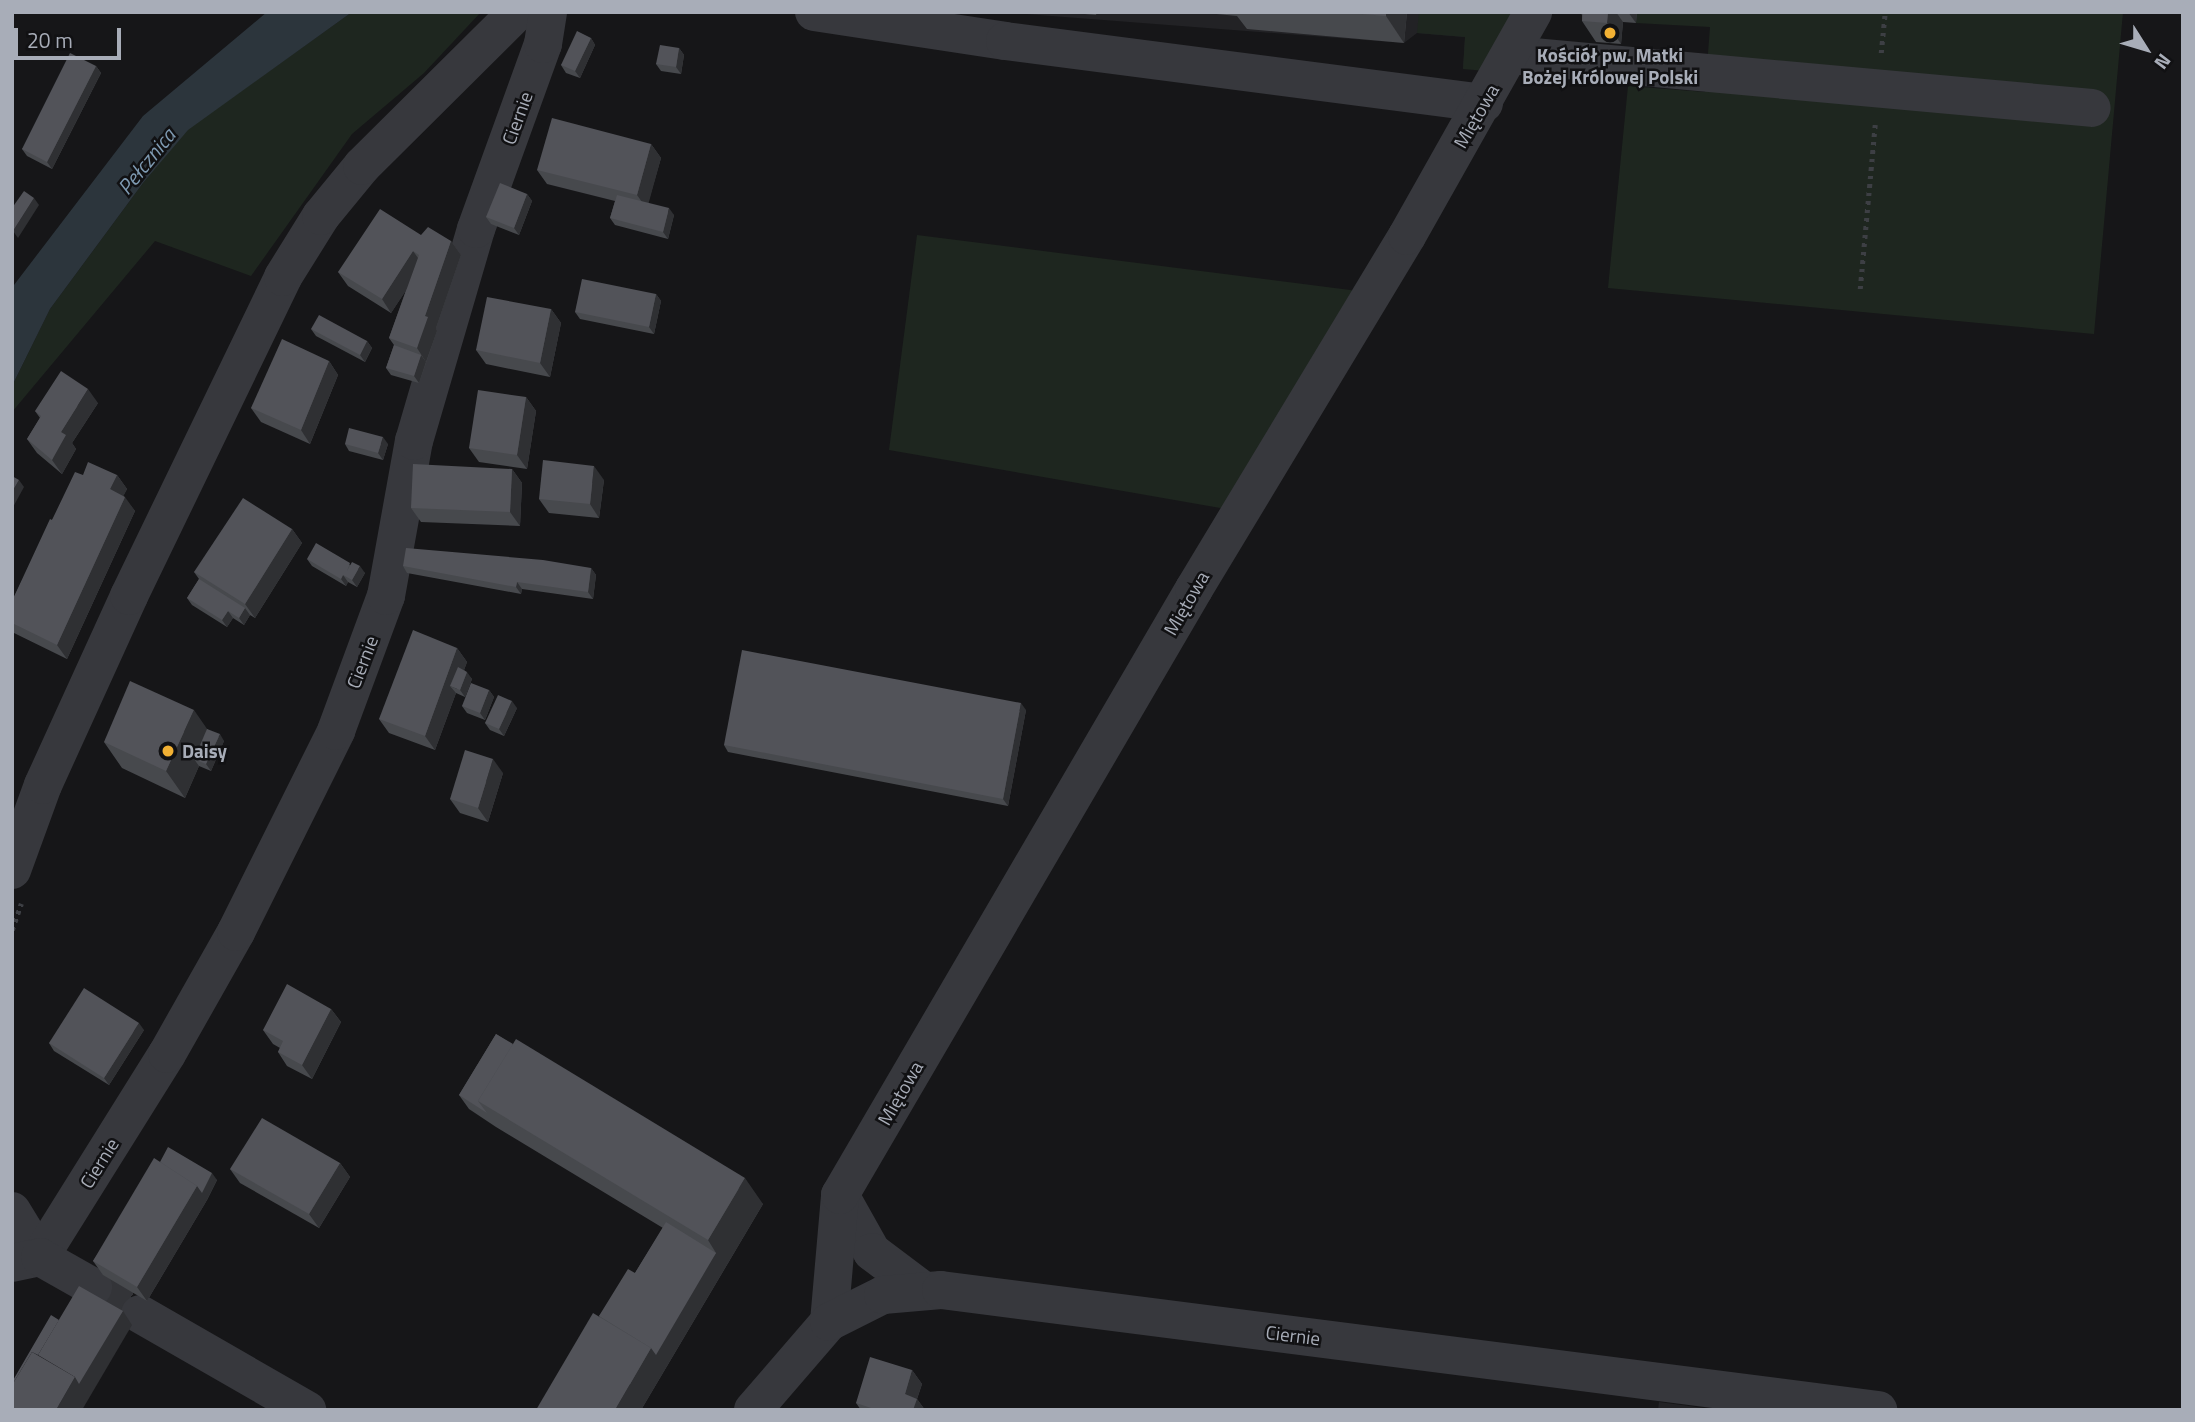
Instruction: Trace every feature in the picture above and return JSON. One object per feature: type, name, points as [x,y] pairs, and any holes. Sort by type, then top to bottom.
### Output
[{"type":"street","points":[[12,870],[43,785],[100,659],[283,277],[321,216],[362,166],[517,12]]},
{"type":"street","name":"Ciernie","points":[[26,1260],[167,1054],[230,943],[336,731],[386,596],[414,441],[477,229],[543,44],[548,12]]},
{"type":"street","points":[[814,12],[1006,41],[1484,103]]},
{"type":"street","name":"Miętowa","points":[[829,1322],[841,1195],[1194,589],[1484,103],[1533,12]]},
{"type":"street","points":[[1511,55],[2092,108]]},
{"type":"street","points":[[841,1195],[872,1252],[925,1291]]},
{"type":"street","points":[[12,1211],[26,1260],[93,1287]]},
{"type":"street","name":"Ciernie","points":[[753,1410],[829,1322],[883,1295],[941,1290],[1878,1410]]},
{"type":"street","points":[[140,1314],[307,1410]]},
{"type":"path","points":[[1860,289],[1885,12]]},
{"type":"shaded area","points":[[352,12],[481,12],[424,73],[352,134],[251,276],[155,241],[12,412],[12,386],[50,309],[143,183],[188,129]]},
{"type":"shaded area","points":[[998,12],[1516,12],[1463,69],[1465,37],[1417,33],[1404,43]]},
{"type":"shaded area","points":[[1419,12],[1516,12],[1486,71],[1463,69],[1465,37],[1417,33]]},
{"type":"shaded area","points":[[1637,12],[2123,12],[2094,334],[1608,288],[1628,86],[1705,92],[1710,27],[1636,23]]},
{"type":"shaded area","points":[[917,235],[1358,291],[1226,509],[889,450]]},
{"type":"shaded area","points":[[1659,1402],[1718,1410],[1658,1410]]},
{"type":"water","name":"Pełcznica","points":[[267,12],[352,12],[188,130],[143,183],[50,309],[12,386],[14,285],[143,116]]},
{"type":"building","points":[[1339,12],[1386,12],[1386,16]]},
{"type":"building","points":[[1583,12],[1608,12],[1607,23],[1582,21]]},
{"type":"building","points":[[577,31],[591,38],[575,71],[561,65]]},
{"type":"building","points":[[660,45],[679,48],[676,67],[656,64]]},
{"type":"building","points":[[70,53],[96,66],[47,162],[22,149]]},
{"type":"building","points":[[552,118],[651,144],[637,195],[537,170]]},
{"type":"building","points":[[500,183],[527,194],[514,228],[486,217]]},
{"type":"building","points":[[24,191],[34,198],[13,231],[12,208]]},
{"type":"building","points":[[617,195],[669,208],[663,232],[610,218]]},
{"type":"building","points":[[380,209],[421,235],[428,227],[451,241],[417,348],[389,338],[419,255],[413,251],[382,299],[338,272]]},
{"type":"building","points":[[582,279],[656,294],[649,327],[575,312]]},
{"type":"building","points":[[487,297],[551,309],[540,363],[476,350]]},
{"type":"building","points":[[319,315],[367,341],[360,355],[311,329]]},
{"type":"building","points":[[282,339],[329,361],[301,430],[251,408]]},
{"type":"building","points":[[394,345],[421,355],[414,376],[386,368]]},
{"type":"building","points":[[61,371],[88,389],[61,432],[66,435],[52,460],[27,439],[41,416],[35,411]]},
{"type":"building","points":[[478,390],[526,397],[517,455],[469,448]]},
{"type":"building","points":[[349,428],[383,437],[378,453],[345,444]]},
{"type":"building","points":[[543,460],[594,466],[590,504],[539,499]]},
{"type":"building","points":[[88,462],[117,475],[110,489],[125,497],[57,645],[12,623],[12,601],[75,472],[83,475]]},
{"type":"building","points":[[413,464],[512,469],[510,512],[411,508]]},
{"type":"building","points":[[12,476],[19,480],[12,492]]},
{"type":"building","points":[[243,498],[292,529],[245,604],[194,572]]},
{"type":"building","points":[[316,543],[350,563],[347,571],[352,562],[360,566],[352,580],[343,575],[341,579],[307,559]]},
{"type":"building","points":[[406,548],[543,560],[591,568],[588,592],[517,582],[516,587],[403,566]]},
{"type":"building","points":[[199,579],[245,608],[239,618],[228,611],[222,620],[187,598]]},
{"type":"building","points":[[413,630],[457,648],[425,736],[379,719]]},
{"type":"building","points":[[742,650],[1021,703],[1003,799],[724,745]]},
{"type":"building","points":[[458,667],[467,672],[460,690],[450,686]]},
{"type":"building","points":[[130,681],[194,710],[166,771],[104,742]]},
{"type":"building","points":[[471,683],[489,690],[480,713],[462,706]]},
{"type":"building","points":[[498,695],[512,701],[499,729],[485,723]]},
{"type":"building","points":[[207,729],[220,734],[206,764],[194,759]]},
{"type":"building","points":[[465,750],[493,759],[478,808],[450,799]]},
{"type":"building","points":[[287,984],[331,1009],[302,1065],[278,1052],[283,1041],[263,1030]]},
{"type":"building","points":[[84,988],[139,1023],[104,1078],[49,1043]]},
{"type":"building","points":[[496,1034],[513,1044],[478,1101],[487,1113],[459,1095]]},
{"type":"building","points":[[516,1039],[745,1178],[708,1240],[478,1101]]},
{"type":"building","points":[[262,1118],[340,1163],[309,1214],[230,1169]]},
{"type":"building","points":[[168,1147],[212,1173],[202,1193],[197,1186],[160,1162]]},
{"type":"building","points":[[154,1158],[197,1186],[137,1287],[93,1261]]},
{"type":"building","points":[[666,1222],[716,1253],[656,1355],[651,1348],[599,1316],[628,1269],[635,1273]]},
{"type":"building","points":[[79,1286],[123,1311],[79,1384],[75,1377],[38,1355]]},
{"type":"building","points":[[593,1313],[651,1348],[615,1410],[536,1410]]},
{"type":"building","points":[[51,1315],[59,1320],[38,1355],[32,1352],[12,1385],[12,1382]]},
{"type":"building","points":[[32,1352],[75,1377],[56,1410],[12,1410],[12,1385]]},
{"type":"building","points":[[870,1357],[912,1370],[905,1394],[917,1399],[913,1410],[877,1410],[856,1403]]},
{"type":"tunnel","points":[[93,1287],[140,1314]]},
{"type":"place","name":"Kościół pw. Matki Bożej Królowej Polski","points":[[1610,33]]},
{"type":"place","name":"Daisy","points":[[168,751]]}]
